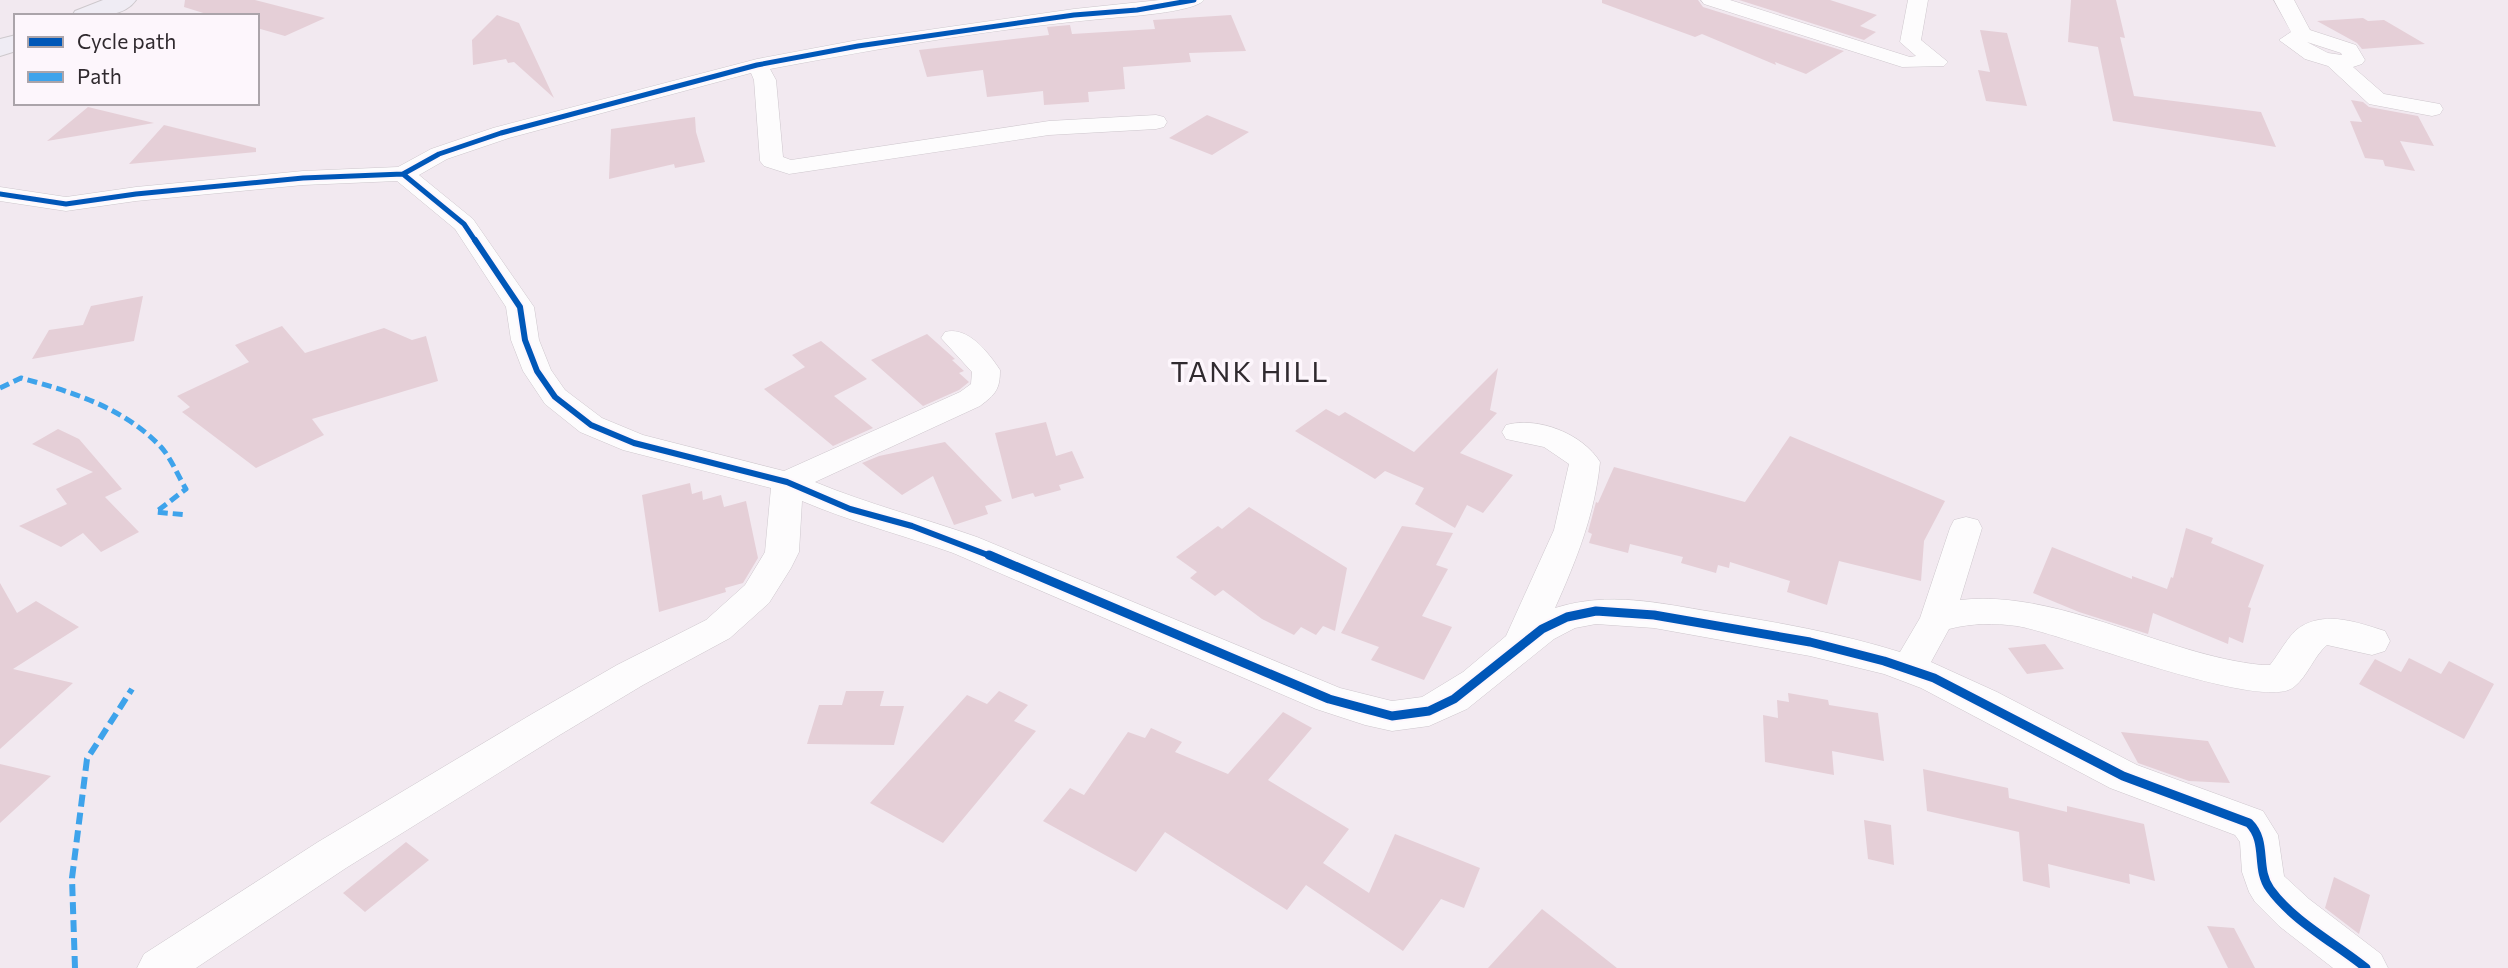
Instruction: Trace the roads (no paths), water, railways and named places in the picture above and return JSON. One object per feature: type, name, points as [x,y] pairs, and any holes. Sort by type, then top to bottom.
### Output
[{"type":"main road","points":[[88,14],[116,1]]},
{"type":"street","points":[[0,211],[136,194],[303,178],[402,174],[439,154],[501,133],[757,65],[882,42],[1074,15],[1137,10],[1194,0]]},
{"type":"street","points":[[1711,0],[1909,63],[1937,62],[1910,42],[1918,0]]},
{"type":"street","points":[[2284,0],[2302,34],[2289,40],[2316,56],[2336,63],[2377,99],[2432,109]]},
{"type":"street","points":[[757,65],[765,80],[772,162],[789,167],[1049,128],[1156,122]]},
{"type":"street","points":[[402,174],[464,225],[496,268],[520,307],[525,340],[537,371],[555,397],[591,425],[634,443],[787,482],[850,509],[912,526],[976,550],[1329,699],[1375,713],[1400,716],[1436,710],[1483,678],[1521,642],[1567,616],[1595,611],[1625,611],[1768,634],[1865,655],[1909,669],[2012,716],[2106,768],[2153,789],[2249,823],[2259,834],[2264,879],[2275,895],[2366,968]]},
{"type":"street","points":[[0,194],[66,204]]},
{"type":"street","points":[[787,482],[970,399],[985,388],[986,370],[955,338]]},
{"type":"street","points":[[1517,432],[1558,439],[1573,448],[1585,462],[1582,488],[1550,582],[1521,642]]},
{"type":"street","points":[[159,968],[332,855],[545,725],[630,675],[718,629],[757,594],[782,552],[787,482]]},
{"type":"street","points":[[1909,669],[1937,620],[1966,528]]},
{"type":"street","points":[[1937,620],[1973,610],[2011,611],[2202,666],[2262,680],[2281,678],[2305,642],[2314,634],[2328,631],[2372,641]]},
{"type":"district","name":"TANK HILL","points":[[1250,372]]}]
